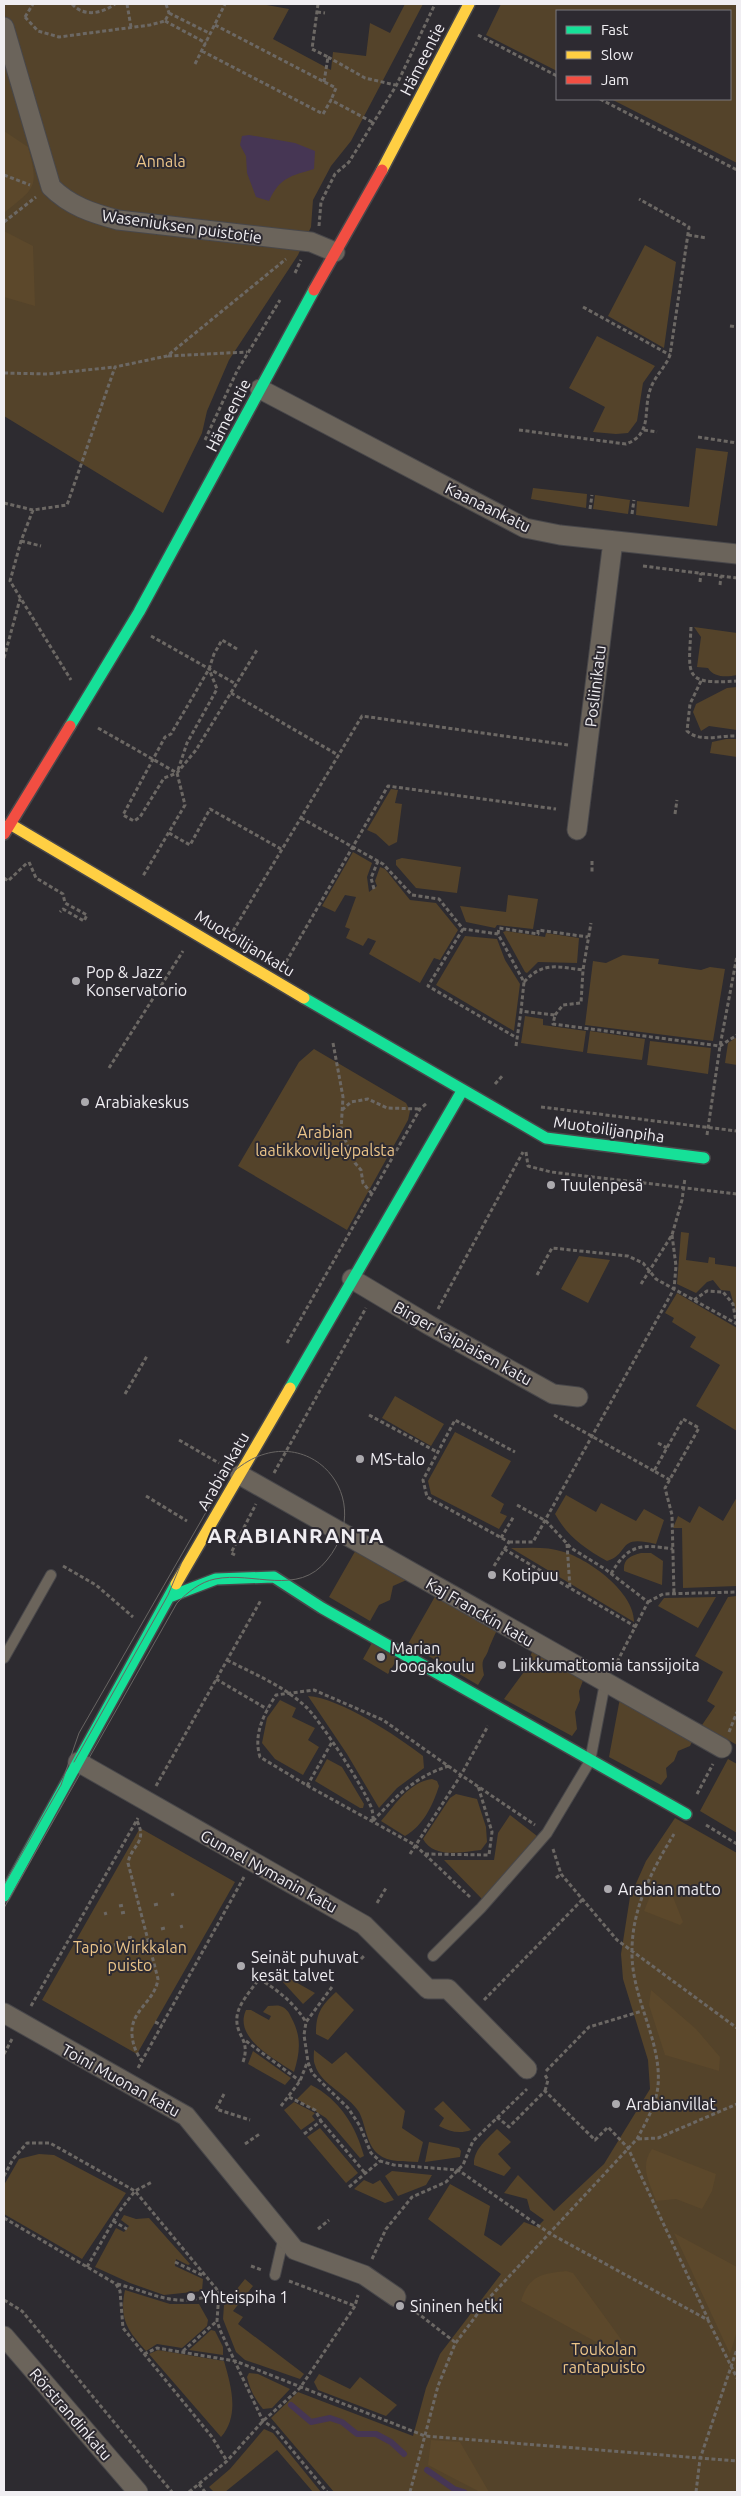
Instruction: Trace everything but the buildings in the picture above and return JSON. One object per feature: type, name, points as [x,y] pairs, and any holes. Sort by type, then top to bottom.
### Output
[{"type":"street","name":"Hämeentie","points":[[7,829],[130,628],[335,252],[395,146],[469,4]]},
{"type":"street","points":[[4,28],[51,187]]},
{"type":"street","name":"Waseniuksen puistotie","points":[[51,187],[64,200],[93,214],[118,220],[311,242],[335,252]]},
{"type":"street","name":"Kaanaankatu","points":[[260,389],[525,528],[560,535],[737,554]]},
{"type":"street","name":"Posliinikatu","points":[[577,830],[613,541]]},
{"type":"street","name":"Muotoilijankatu","points":[[7,829],[462,1091]]},
{"type":"street","name":"Muotoilijanpiha","points":[[462,1091],[546,1138],[704,1158]]},
{"type":"street","name":"Arabiankatu","points":[[4,1896],[169,1597],[462,1091]]},
{"type":"street","name":"Birger Kaipiaisen katu","points":[[352,1279],[429,1325],[553,1394],[578,1397]]},
{"type":"street","name":"Kaj Franckin katu","points":[[240,1475],[722,1748]]},
{"type":"street","points":[[169,1597],[216,1579],[274,1577],[322,1608],[686,1814]]},
{"type":"street","name":"Gunnel Nymanin katu","points":[[78,1762],[364,1925],[428,1989],[448,1989],[471,2012]]},
{"type":"street","points":[[471,2012],[535,2076]]},
{"type":"street","name":"Toini Muonan katu","points":[[4,2013],[186,2116],[296,2250],[364,2275],[396,2297]]},
{"type":"street","name":"Rörstrandinkatu","points":[[4,2336],[138,2492]]},
{"type":"lane","points":[[4,1658],[51,1575]]},
{"type":"lane","points":[[433,1956],[481,1908],[548,1833],[590,1761],[605,1683]]},
{"type":"lane","points":[[275,2275],[284,2236]]},
{"type":"path","points":[[72,4],[76,8],[91,13],[114,4]]},
{"type":"path","points":[[76,8],[79,4]]},
{"type":"path","points":[[127,4],[131,27]]},
{"type":"path","points":[[166,4],[169,13],[211,34]]},
{"type":"path","points":[[195,64],[225,4]]},
{"type":"path","points":[[318,4],[312,49],[365,78],[396,86]]},
{"type":"path","points":[[291,280],[320,224],[321,202],[335,174],[348,162],[396,86],[435,4]]},
{"type":"path","points":[[317,12],[325,13]]},
{"type":"path","points":[[165,21],[169,13]]},
{"type":"path","points":[[25,17],[38,31],[52,36],[68,36],[165,21],[206,43]]},
{"type":"path","points":[[202,51],[323,114],[331,100],[336,88],[216,25]]},
{"type":"path","points":[[477,34],[556,75]]},
{"type":"path","points":[[324,82],[328,57]]},
{"type":"path","points":[[331,100],[372,122]]},
{"type":"path","points":[[602,100],[737,170]]},
{"type":"path","points":[[4,175],[30,184],[51,187]]},
{"type":"path","points":[[4,222],[51,187]]},
{"type":"path","points":[[519,430],[626,444],[637,440],[644,430],[651,386],[668,362],[670,355],[689,228],[638,199]]},
{"type":"path","points":[[688,235],[707,238]]},
{"type":"path","points":[[167,356],[287,258],[311,242]]},
{"type":"path","points":[[202,449],[222,399],[247,352],[283,295]]},
{"type":"path","points":[[583,307],[670,355]]},
{"type":"path","points":[[730,326],[737,327]]},
{"type":"path","points":[[5,373],[48,374],[114,367],[167,356],[247,352]]},
{"type":"path","points":[[4,503],[33,510],[67,505],[114,367]]},
{"type":"path","points":[[644,430],[657,432]]},
{"type":"path","points":[[698,437],[736,443]]},
{"type":"path","points":[[590,509],[592,495]]},
{"type":"path","points":[[632,514],[634,500]]},
{"type":"path","points":[[33,510],[21,541],[10,581],[72,680]]},
{"type":"path","points":[[21,541],[41,546]]},
{"type":"path","points":[[640,565],[737,578]]},
{"type":"path","points":[[700,582],[701,573]]},
{"type":"path","points":[[720,585],[721,576]]},
{"type":"path","points":[[4,658],[21,598]]},
{"type":"path","points":[[691,627],[689,669],[693,677],[701,681],[737,681]]},
{"type":"path","points":[[151,636],[236,684]]},
{"type":"path","points":[[237,648],[222,640],[214,654],[209,669],[171,734],[165,737],[144,775],[144,780],[123,815],[134,821],[140,817],[164,778],[177,773],[196,750],[257,650]]},
{"type":"path","points":[[142,879],[185,806],[177,773],[187,744],[217,689],[209,669]]},
{"type":"path","points":[[67,688],[76,674]]},
{"type":"path","points":[[701,681],[690,704],[687,731],[692,735],[706,738],[720,735],[737,736]]},
{"type":"path","points":[[231,693],[338,754]]},
{"type":"path","points":[[233,932],[362,716],[587,748]]},
{"type":"path","points":[[98,728],[177,773]]},
{"type":"path","points":[[286,963],[388,786],[556,809]]},
{"type":"path","points":[[675,814],[677,800]]},
{"type":"path","points":[[169,833],[190,845],[210,809],[281,849]]},
{"type":"path","points":[[301,818],[378,861],[412,896],[439,899],[462,929],[498,934]]},
{"type":"path","points":[[374,889],[371,878],[378,861]]},
{"type":"path","points":[[592,861],[592,872]]},
{"type":"path","points":[[4,878],[8,881],[28,862],[36,878],[63,894],[65,902],[87,915],[84,921],[63,909],[60,912]]},
{"type":"path","points":[[590,923],[583,970],[581,1003],[563,1005],[554,1015],[554,1024],[720,1046],[737,1035]]},
{"type":"path","points":[[516,1046],[524,982],[498,934],[499,928],[538,934],[538,930],[588,937]]},
{"type":"path","points":[[462,929],[428,986],[517,1038]]},
{"type":"path","points":[[109,1068],[184,948]]},
{"type":"path","points":[[704,1158],[720,1046],[737,956]]},
{"type":"path","points":[[524,982],[534,971],[550,966],[583,970]]},
{"type":"path","points":[[521,1011],[554,1015]]},
{"type":"path","points":[[332,1040],[343,1097],[341,1130],[355,1163],[361,1170],[363,1183],[372,1194]]},
{"type":"path","points":[[503,1076],[494,1085],[503,1090]]},
{"type":"path","points":[[342,1111],[351,1102],[368,1099],[387,1108],[420,1109]]},
{"type":"path","points":[[537,1107],[737,1131]]},
{"type":"path","points":[[429,1325],[534,1132]]},
{"type":"path","points":[[641,1284],[672,1235],[682,1200],[688,1156]]},
{"type":"path","points":[[691,1189],[737,1194]]},
{"type":"path","points":[[516,1452],[455,1420],[423,1480],[427,1497],[509,1542],[533,1542],[674,1289],[676,1266],[672,1235]]},
{"type":"path","points":[[537,1275],[552,1248],[628,1256],[644,1263],[656,1280],[737,1324]]},
{"type":"path","points":[[694,1300],[706,1291],[723,1292],[733,1304],[737,1324]]},
{"type":"path","points":[[125,1394],[147,1356]]},
{"type":"path","points":[[546,1412],[592,1435],[670,1480]]},
{"type":"path","points":[[369,1415],[437,1452]]},
{"type":"path","points":[[654,1471],[683,1419],[699,1428],[666,1488],[672,1515],[674,1594]]},
{"type":"path","points":[[240,1558],[232,1552],[293,1438]]},
{"type":"path","points":[[179,1440],[219,1463]]},
{"type":"path","points":[[658,1443],[667,1448]]},
{"type":"path","points":[[146,1496],[187,1521]]},
{"type":"path","points":[[517,1504],[546,1521],[566,1544],[648,1602]]},
{"type":"path","points":[[501,1538],[514,1516]]},
{"type":"path","points":[[494,1566],[509,1542]]},
{"type":"path","points":[[566,1544],[570,1588]]},
{"type":"path","points":[[611,1574],[620,1558],[631,1549],[644,1546],[673,1549]]},
{"type":"path","points":[[504,1549],[636,1626]]},
{"type":"path","points":[[73,1572],[96,1585],[133,1617]]},
{"type":"path","points":[[4,2054],[274,1577]]},
{"type":"path","points":[[605,1683],[648,1602],[663,1594],[737,1592]]},
{"type":"path","points":[[227,1660],[289,1693],[308,1708],[364,1793],[372,1809],[373,1822]]},
{"type":"path","points":[[216,1680],[267,1709]]},
{"type":"path","points":[[481,1908],[415,1845],[307,1786],[260,1757],[257,1747],[258,1729],[276,1695],[314,1690],[374,1717],[548,1833],[562,1874],[617,1940],[737,2028]]},
{"type":"path","points":[[410,1854],[461,1775],[498,1708]]},
{"type":"path","points":[[307,1786],[332,1742]]},
{"type":"path","points":[[410,2492],[438,2386],[456,2343],[490,2297],[637,2139],[651,2113],[658,2087],[658,2065],[642,2011],[634,1975],[632,1952],[634,1928],[642,1896],[661,1856],[722,1748]]},
{"type":"path","points":[[373,1822],[396,1797],[417,1779],[449,1766]]},
{"type":"path","points":[[424,1854],[489,1855],[492,1832],[478,1786]]},
{"type":"path","points":[[686,1814],[737,1844]]},
{"type":"path","points":[[136,1820],[140,1828],[140,1839],[131,1853],[128,1863],[158,1979],[155,1992],[132,2022],[133,2041],[137,2054],[142,2060]]},
{"type":"path","points":[[129,2084],[252,1862]]},
{"type":"path","points":[[556,1878],[562,1874]]},
{"type":"path","points":[[377,1903],[386,1888]]},
{"type":"path","points":[[471,2012],[583,1900]]},
{"type":"path","points":[[220,1908],[225,1911]]},
{"type":"path","points":[[121,1913],[126,1912]]},
{"type":"path","points":[[128,1938],[133,1937]]},
{"type":"path","points":[[300,2081],[246,2040],[239,2031],[237,2016],[258,1979],[270,1985],[296,2007],[306,2022]]},
{"type":"path","points":[[332,1988],[306,2022],[304,2035],[308,2062],[312,2073],[348,2108],[360,2126],[371,2153],[380,2161],[418,2169],[458,2170],[549,2233],[708,2320]]},
{"type":"path","points":[[364,2275],[386,2229],[412,2197],[446,2182],[463,2165],[473,2141],[535,2076],[590,2027],[642,2011]]},
{"type":"path","points":[[155,2022],[162,2025]]},
{"type":"path","points":[[243,2062],[247,2051],[246,2040]]},
{"type":"path","points":[[281,2106],[300,2081],[308,2062]]},
{"type":"path","points":[[497,2117],[509,2127],[545,2091],[548,2080],[535,2076]]},
{"type":"path","points":[[545,2091],[595,2140],[608,2127],[628,2148],[737,2378]]},
{"type":"path","points":[[224,2094],[216,2109],[250,2120]]},
{"type":"path","points":[[289,2097],[314,2110],[321,2122],[365,2173]]},
{"type":"path","points":[[637,2139],[658,2138],[737,2104]]},
{"type":"path","points":[[304,2134],[321,2122]]},
{"type":"path","points":[[245,2144],[261,2132]]},
{"type":"path","points":[[4,2176],[13,2159],[27,2144],[50,2143],[135,2191],[219,2292],[217,2321],[263,2421],[274,2428],[327,2492]]},
{"type":"path","points":[[349,2187],[380,2161]]},
{"type":"path","points":[[87,2267],[113,2221],[135,2191],[152,2182]]},
{"type":"path","points":[[4,2218],[116,2284],[166,2300],[202,2299],[219,2292]]},
{"type":"path","points":[[318,2230],[329,2220]]},
{"type":"path","points":[[113,2221],[127,2228]]},
{"type":"path","points":[[175,2262],[207,2277]]},
{"type":"path","points":[[251,2266],[355,2306]]},
{"type":"path","points":[[116,2284],[120,2291],[123,2328],[212,2437],[227,2461]]},
{"type":"path","points":[[4,2300],[22,2311],[172,2492]]},
{"type":"path","points":[[189,2492],[227,2461],[263,2421],[300,2388],[355,2306],[357,2300]]},
{"type":"path","points":[[413,2310],[456,2343]]},
{"type":"path","points":[[182,2352],[217,2321]]},
{"type":"path","points":[[144,2354],[157,2348],[235,2361],[425,2436],[737,2461]]},
{"type":"path","points":[[696,2492],[700,2459],[737,2349]]},
{"type":"path","points":[[199,2484],[205,2492]]},
{"type":"green space","name":"Annala","points":[[4,4],[261,4],[289,9],[273,39],[331,70],[333,52],[366,56],[370,23],[390,33],[405,4],[423,4],[351,141],[331,166],[313,200],[311,227],[298,255],[229,360],[207,411],[202,433],[163,513],[4,416]]},
{"type":"green space","points":[[501,4],[737,4],[737,163],[613,100],[731,100],[731,10],[556,10],[556,70],[486,35]]},
{"type":"green space","points":[[645,245],[676,262],[664,348],[608,316]]},
{"type":"green space","points":[[597,336],[655,366],[643,383],[637,421],[628,433],[593,432],[605,407],[569,388]]},
{"type":"green space","points":[[696,448],[728,452],[717,526],[636,515],[637,501],[689,507]]},
{"type":"green space","points":[[533,488],[587,494],[586,508],[531,499]]},
{"type":"green space","points":[[595,495],[630,500],[628,514],[593,509]]},
{"type":"green space","points":[[694,627],[737,633],[737,675],[721,676],[714,674],[708,668],[697,667],[701,637]]},
{"type":"green space","points":[[737,687],[737,730],[709,726],[701,731],[693,712],[696,704],[727,688]]},
{"type":"green space","points":[[737,739],[737,757],[710,753],[712,742]]},
{"type":"green space","points":[[391,789],[398,790],[395,803],[402,804],[397,842],[389,846],[376,834],[367,830]]},
{"type":"green space","points":[[353,852],[372,863],[367,877],[369,892],[377,886],[375,881],[380,867],[385,869],[410,900],[436,903],[458,930],[440,960],[434,958],[420,983],[369,954],[376,941],[368,938],[363,946],[346,938],[350,929],[345,927],[356,897],[345,895],[335,912],[322,906]]},
{"type":"green space","points":[[402,858],[461,867],[457,893],[416,888],[396,865],[396,860]]},
{"type":"green space","points":[[508,895],[538,899],[533,929],[497,925],[495,928],[466,922],[460,906],[506,912]]},
{"type":"green space","points":[[503,932],[545,937],[546,933],[579,938],[577,963],[538,962],[527,973]]},
{"type":"green space","points":[[465,936],[497,939],[505,960],[520,984],[514,1031],[436,985]]},
{"type":"green space","points":[[623,955],[659,959],[658,964],[701,970],[710,967],[725,969],[713,1041],[585,1025],[593,961],[606,963]]},
{"type":"green space","points":[[525,1016],[543,1019],[543,1025],[586,1031],[583,1052],[521,1043]]},
{"type":"green space","points":[[590,1031],[645,1039],[642,1060],[587,1053]]},
{"type":"green space","points":[[737,1037],[737,1065],[725,1063],[728,1043]]},
{"type":"green space","points":[[650,1041],[711,1048],[708,1074],[647,1065]]},
{"type":"green space","name":"Arabian laatikkoviljelypalsta","points":[[314,1049],[406,1103],[410,1111],[408,1120],[347,1230],[238,1166],[299,1062]]},
{"type":"green space","points":[[681,1232],[689,1233],[686,1260],[708,1263],[709,1257],[715,1258],[715,1264],[737,1267],[737,1315],[730,1291],[721,1290],[713,1280],[707,1282],[696,1293],[677,1284]]},
{"type":"green space","points":[[579,1256],[610,1260],[588,1303],[561,1289]]},
{"type":"green space","points":[[677,1293],[737,1328],[737,1431],[696,1406],[720,1365],[690,1347],[696,1337],[672,1322],[674,1318],[665,1313]]},
{"type":"green space","points":[[395,1396],[444,1424],[431,1446],[382,1418]]},
{"type":"green space","points":[[455,1432],[511,1461],[491,1496],[504,1504],[500,1513],[507,1516],[499,1529],[431,1494],[428,1481]]},
{"type":"green space","points":[[566,1495],[596,1512],[601,1503],[636,1521],[644,1509],[664,1520],[656,1544],[635,1541],[629,1543],[619,1554],[607,1561],[577,1541],[565,1529],[555,1514]]},
{"type":"green space","points":[[737,1497],[737,1586],[683,1588],[682,1528],[673,1528],[678,1516],[690,1523],[699,1506],[723,1521]]},
{"type":"green space","points":[[357,1548],[411,1578],[393,1586],[390,1600],[379,1605],[370,1621],[329,1597]]},
{"type":"green space","points":[[511,1548],[551,1549],[575,1556],[586,1562],[619,1589],[632,1611],[634,1622]]},
{"type":"green space","points":[[651,1553],[663,1561],[662,1585],[624,1571],[626,1561],[634,1555]]},
{"type":"green space","points":[[437,1593],[498,1629],[483,1660],[484,1675],[478,1685],[408,1644]]},
{"type":"green space","points":[[737,1596],[737,1745],[702,1725],[715,1706],[707,1701],[723,1672],[695,1656],[728,1597]]},
{"type":"green space","points":[[716,1597],[698,1628],[658,1606],[664,1598]]},
{"type":"green space","name":"Marian Joogakoulu","points":[[373,1641],[399,1656],[388,1674],[363,1659]]},
{"type":"green space","points":[[533,1649],[584,1678],[579,1691],[580,1700],[575,1712],[577,1729],[572,1736],[504,1699],[526,1669]]},
{"type":"green space","points":[[308,1696],[336,1703],[368,1719],[399,1738],[423,1756],[424,1768],[397,1788],[379,1808],[347,1754]]},
{"type":"green space","points":[[620,1698],[698,1742],[692,1742],[690,1746],[678,1751],[674,1761],[666,1768],[667,1777],[661,1785],[609,1757]]},
{"type":"green space","points":[[280,1700],[296,1708],[292,1717],[315,1728],[308,1740],[319,1747],[303,1775],[275,1759],[262,1743],[267,1718]]},
{"type":"green space","points":[[327,1759],[342,1767],[364,1804],[363,1808],[315,1781]]},
{"type":"green space","points":[[728,1759],[737,1764],[737,1833],[700,1811]]},
{"type":"green space","points":[[432,1779],[437,1781],[439,1786],[437,1793],[422,1821],[411,1832],[405,1836],[381,1821],[416,1784]]},
{"type":"green space","points":[[456,1794],[477,1799],[486,1827],[487,1842],[481,1850],[457,1853],[441,1852],[428,1845],[423,1839],[450,1798]]},
{"type":"green space","points":[[510,1815],[537,1836],[482,1899],[444,1860],[494,1860],[498,1833]]},
{"type":"green space","name":"Toukolan rantapuisto","points":[[675,1818],[737,1853],[737,2492],[334,2492],[271,2418],[298,2392],[413,2436],[426,2388],[440,2354],[501,2274],[428,2219],[450,2184],[490,2206],[484,2235],[501,2246],[524,2222],[537,2227],[544,2220],[530,2210],[527,2199],[504,2193],[518,2175],[554,2211],[604,2164],[650,2089],[648,2060],[623,1979],[621,1954],[630,1897],[646,1861]]},
{"type":"green space","name":"Tapio Wirkkalan puisto","points":[[140,1828],[235,1882],[137,2054],[42,2000]]},
{"type":"green space","points":[[285,1976],[315,1993],[303,2004],[282,1981]]},
{"type":"green space","points":[[336,1992],[354,2010],[328,2040],[316,2034],[318,2015],[323,2006]]},
{"type":"green space","points":[[268,2006],[279,2006],[287,2010],[295,2024],[299,2044],[294,2072],[258,2047],[245,2030],[246,2010],[251,2010],[269,2020],[271,2016],[263,2012]]},
{"type":"green space","points":[[314,2050],[332,2064],[346,2052],[405,2111],[402,2128],[423,2142],[418,2162],[387,2159],[374,2150],[359,2112],[318,2072],[314,2062]]},
{"type":"green space","points":[[253,2051],[291,2078],[285,2085],[248,2064]]},
{"type":"green space","points":[[311,2085],[330,2098],[345,2114],[361,2145],[364,2156],[360,2158],[326,2118],[297,2099]]},
{"type":"green space","points":[[443,2101],[471,2130],[455,2132],[439,2126],[444,2118],[434,2109]]},
{"type":"green space","points":[[294,2102],[315,2113],[312,2116],[315,2120],[301,2130],[284,2110]]},
{"type":"green space","points":[[320,2128],[358,2173],[346,2183],[307,2137]]},
{"type":"green space","points":[[497,2129],[511,2142],[498,2154],[511,2168],[504,2176],[474,2165],[478,2150]]},
{"type":"green space","points":[[429,2142],[459,2148],[461,2151],[460,2157],[425,2162]]},
{"type":"green space","points":[[39,2154],[54,2155],[126,2193],[82,2259],[4,2214],[4,2185],[19,2159]]},
{"type":"green space","points":[[392,2171],[432,2175],[426,2185],[398,2196],[385,2176]]},
{"type":"green space","points":[[364,2180],[373,2184],[380,2180],[394,2200],[385,2203],[354,2189]]},
{"type":"green space","points":[[124,2215],[136,2219],[149,2218],[190,2264],[188,2265],[176,2259],[175,2266],[203,2279],[202,2291],[164,2295],[130,2283],[95,2267],[116,2228],[124,2232],[129,2226],[121,2220]]},
{"type":"green space","points":[[245,2279],[253,2286],[233,2311],[243,2317],[238,2324],[304,2374],[300,2379],[245,2360],[236,2352],[223,2319],[224,2305]]},
{"type":"green space","points":[[125,2290],[170,2304],[199,2304],[208,2320],[207,2326],[182,2348],[157,2344],[146,2351],[126,2324],[123,2309]]},
{"type":"green space","points":[[211,2330],[215,2331],[223,2347],[223,2355],[189,2350]]},
{"type":"green space","points":[[158,2350],[224,2361],[231,2390],[232,2410],[227,2428],[221,2437],[149,2354]]},
{"type":"green space","points":[[249,2373],[258,2374],[290,2389],[272,2408],[263,2409],[255,2398],[250,2386],[247,2377]]},
{"type":"green space","points":[[319,2374],[350,2389],[360,2377],[397,2405],[386,2416],[318,2390],[314,2382]]},
{"type":"green space","points":[[264,2429],[273,2433],[321,2492],[313,2492],[277,2450],[225,2492],[214,2492],[209,2487],[230,2469]]},
{"type":"shaded area","points":[[4,131],[28,147],[34,179],[29,192],[4,213]]},
{"type":"shaded area","points":[[249,135],[295,143],[315,151],[314,169],[282,182],[269,201],[256,197],[247,173],[246,156],[240,145],[242,136]]},
{"type":"shaded area","points":[[4,231],[33,246],[35,306],[4,297]]},
{"type":"shaded area","points":[[655,1884],[673,1897],[683,1922],[680,1925],[644,1911]]},
{"type":"shaded area","points":[[651,1990],[696,2029],[720,2057],[719,2071],[665,2055],[649,2005]]},
{"type":"shaded area","points":[[652,2149],[716,2174],[712,2191],[702,2209],[676,2199],[656,2201],[646,2169],[646,2162]]},
{"type":"shaded area","points":[[674,2233],[737,2267],[737,2331],[730,2354]]},
{"type":"shaded area","points":[[566,2271],[573,2273],[631,2353],[630,2357],[620,2355],[521,2301],[528,2286],[538,2277]]},
{"type":"shaded area","points":[[431,2440],[460,2442],[489,2492],[480,2492],[428,2465]]},
{"type":"waterway","points":[[291,2405],[311,2422],[330,2418],[342,2422],[357,2434],[376,2434],[391,2442],[404,2454]]},
{"type":"waterway","points":[[427,2470],[454,2489],[464,2492]]},
{"type":"tram line","points":[[4,1885],[61,1785],[79,1733],[224,1481],[251,1460],[278,1452],[302,1454],[323,1466],[337,1485],[344,1508],[342,1534],[327,1560],[315,1571],[303,1577],[289,1580],[230,1577],[210,1580],[194,1588],[177,1603],[4,1908]]},
{"type":"tram line","points":[[74,1762],[168,1595],[181,1564]]},
{"type":"traffic: fast","points":[[70,726],[139,612],[314,290]]},
{"type":"traffic: fast","points":[[304,998],[546,1138],[704,1158]]},
{"type":"traffic: fast","points":[[290,1388],[462,1091]]},
{"type":"traffic: fast","points":[[169,1597],[216,1579],[274,1577],[322,1608],[686,1814]]},
{"type":"traffic: fast","points":[[4,1896],[176,1584]]},
{"type":"traffic: slow","points":[[382,170],[469,4]]},
{"type":"traffic: slow","points":[[10,824],[304,998]]},
{"type":"traffic: slow","points":[[176,1584],[290,1388]]},
{"type":"traffic: jam","points":[[314,290],[382,170]]},
{"type":"traffic: jam","points":[[4,834],[70,726]]},
{"type":"place","name":"Pop & Jazz Konservatorio","points":[[76,981]]},
{"type":"place","name":"Arabiakeskus","points":[[85,1102]]},
{"type":"place","name":"Tuulenpesä","points":[[551,1185]]},
{"type":"place","name":"MS-talo","points":[[360,1459]]},
{"type":"place","name":"Kotipuu","points":[[492,1575]]},
{"type":"place","name":"Marian Joogakoulu","points":[[381,1657]]},
{"type":"place","name":"Liikkumattomia tanssijoita","points":[[502,1665]]},
{"type":"place","name":"Arabian matto","points":[[608,1889]]},
{"type":"place","name":"Seinät puhuvat kesät talvet","points":[[241,1966]]},
{"type":"place","name":"Arabianvillat","points":[[616,2104]]},
{"type":"place","name":"Yhteispiha 1","points":[[191,2297]]},
{"type":"place","name":"Sininen hetki","points":[[400,2306]]},
{"type":"district","name":"ARABIANRANTA","points":[[296,1535]]}]
